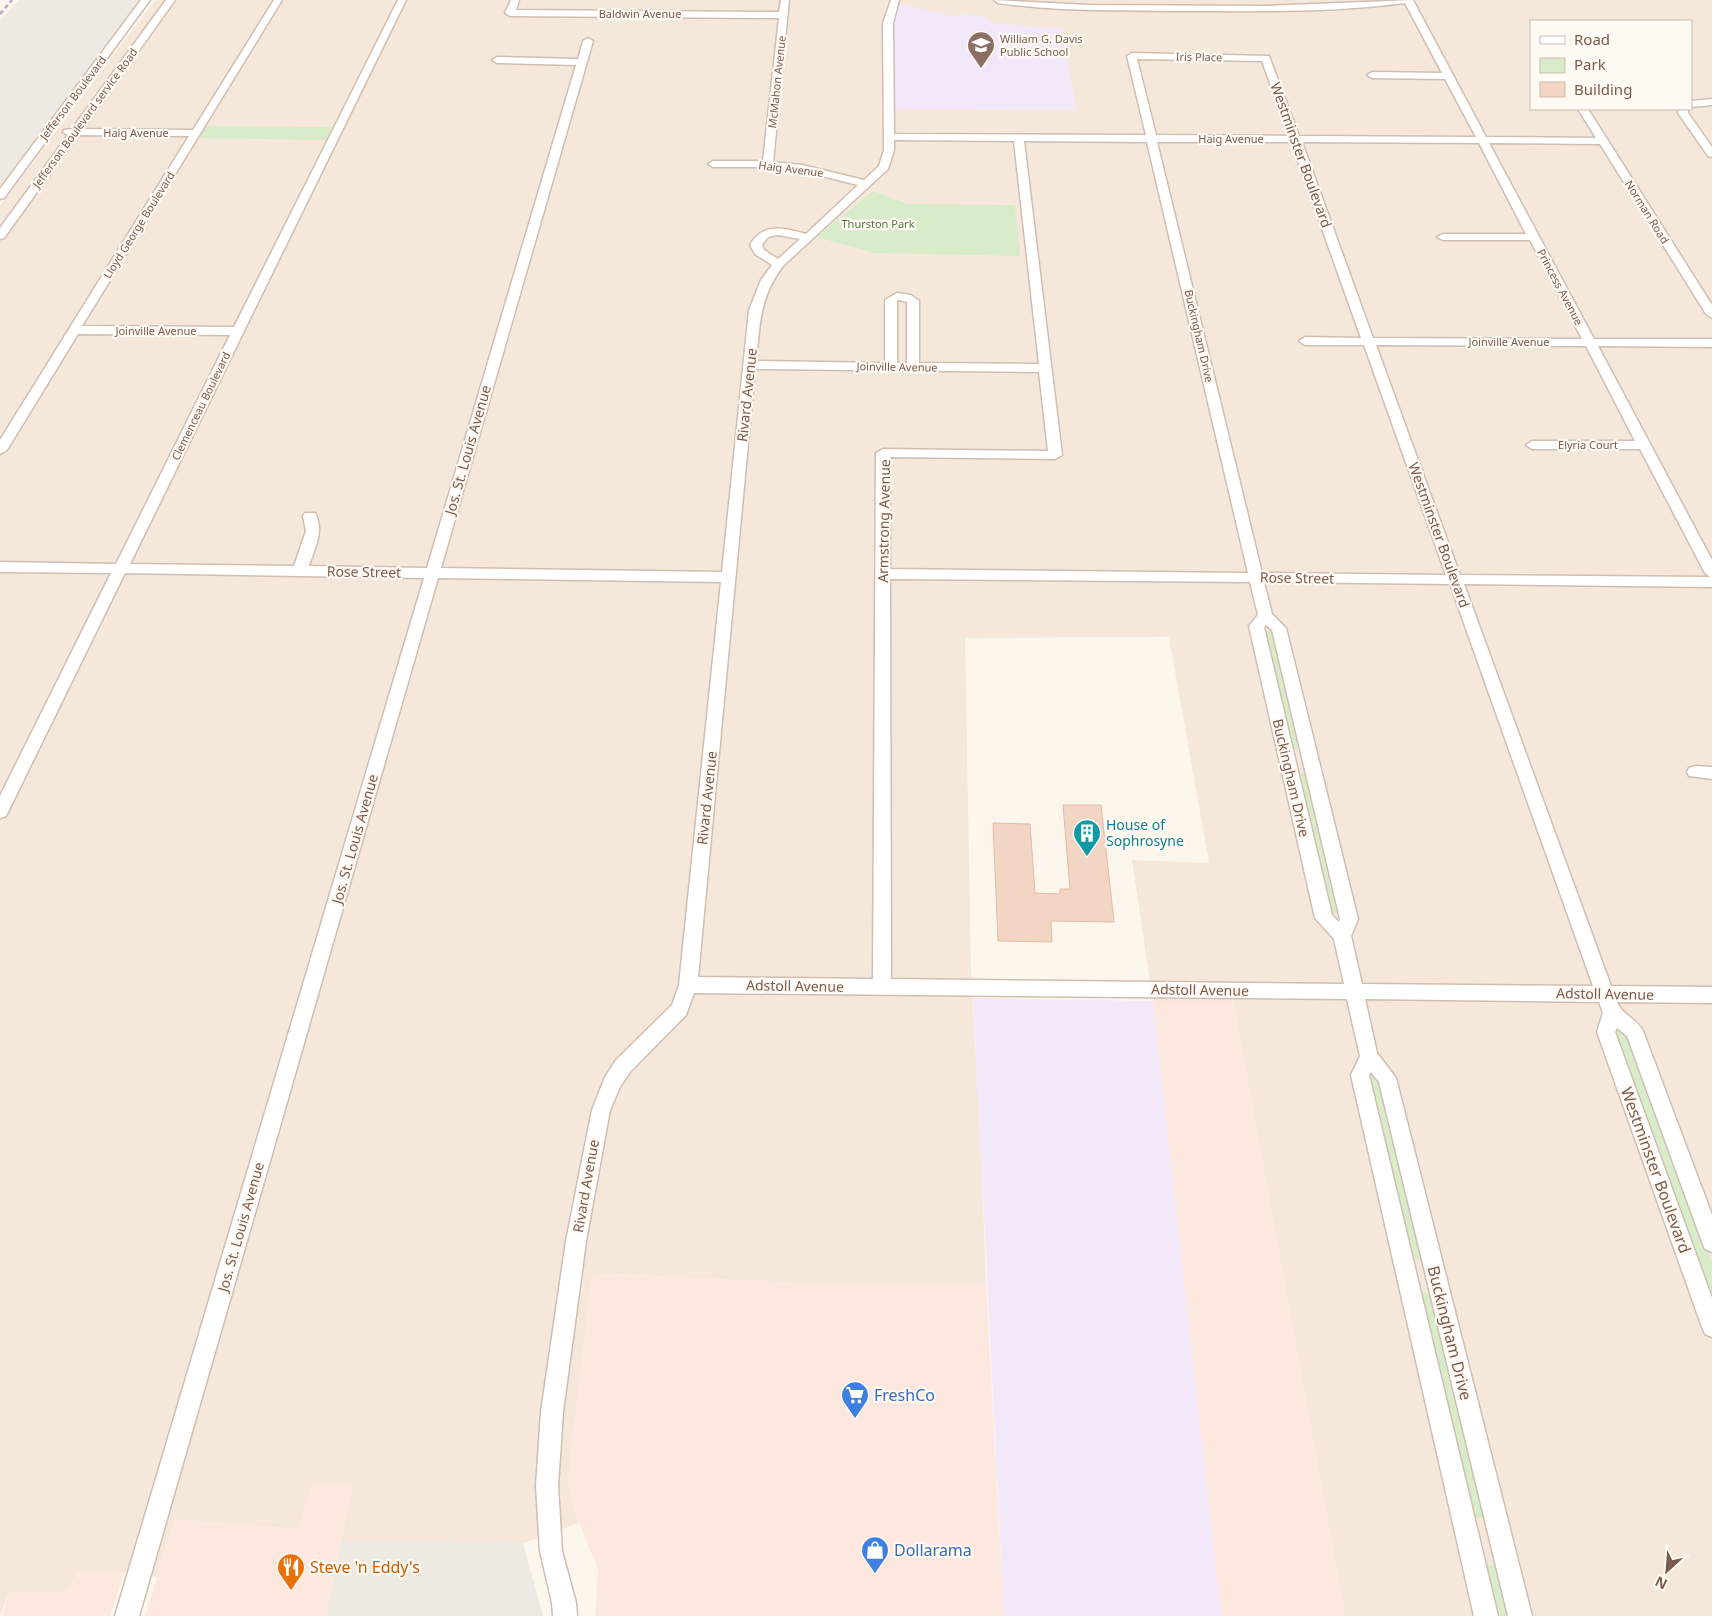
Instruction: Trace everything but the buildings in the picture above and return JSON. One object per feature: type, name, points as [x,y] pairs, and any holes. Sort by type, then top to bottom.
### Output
[{"type":"street","name":"Jefferson Boulevard","points":[[0,196],[146,0]]},
{"type":"street","name":"Jefferson Boulevard service Road","points":[[0,236],[171,0]]},
{"type":"street","name":"Lloyd George Boulevard","points":[[0,450],[278,0]]},
{"type":"street","name":"Clemenceau Boulevard","points":[[0,812],[402,0]]},
{"type":"street","name":"Baldwin Avenue","points":[[515,0],[510,13],[784,14]]},
{"type":"street","name":"McMahon Avenue","points":[[768,164],[786,0]]},
{"type":"street","name":"Rivard Avenue","points":[[564,1616],[564,1602],[550,1550],[547,1486],[551,1422],[576,1241],[600,1110],[612,1083],[623,1066],[680,1009],[688,984],[756,310],[767,280],[779,264],[884,167],[889,150],[888,23],[891,9],[896,0]]},
{"type":"street","points":[[1004,0],[1061,8],[1263,4],[1340,8],[1409,0]]},
{"type":"street","name":"Princess Avenue","points":[[1409,0],[1712,573]]},
{"type":"street","name":"Jos. St. Louis Avenue","points":[[127,1616],[588,41]]},
{"type":"street","name":"Iris Place","points":[[1132,56],[1266,58]]},
{"type":"street","name":"Buckingham Drive","points":[[1132,56],[1265,616],[1279,628],[1347,909],[1349,919],[1342,936]]},
{"type":"street","name":"Westminster Boulevard","points":[[1266,58],[1612,1013],[1634,1031],[1712,1242]]},
{"type":"street","points":[[497,60],[582,62]]},
{"type":"street","points":[[1372,75],[1448,76]]},
{"type":"street","points":[[1692,104],[1712,102]]},
{"type":"street","name":"Norman Road","points":[[1584,110],[1712,314]]},
{"type":"street","points":[[1684,110],[1683,112],[1712,154]]},
{"type":"street","name":"Haig Avenue","points":[[47,132],[195,133]]},
{"type":"street","name":"Haig Avenue","points":[[889,137],[1603,141]]},
{"type":"street","name":"Armstrong Avenue","points":[[882,986],[883,453],[1055,454],[1019,138]]},
{"type":"street","name":"Haig Avenue","points":[[713,164],[768,164],[802,168],[867,184]]},
{"type":"street","points":[[779,264],[759,252],[756,245],[758,238],[765,234],[777,232],[806,238]]},
{"type":"street","points":[[1443,237],[1534,237]]},
{"type":"street","points":[[891,366],[891,300],[897,296],[907,297],[913,301],[913,367]]},
{"type":"street","name":"Joinville Avenue","points":[[74,330],[238,331]]},
{"type":"street","name":"Joinville Avenue","points":[[1305,340],[1712,343]]},
{"type":"street","name":"Joinville Avenue","points":[[750,365],[1045,368]]},
{"type":"street","name":"Elyria Court","points":[[1532,445],[1644,445]]},
{"type":"street","points":[[300,571],[313,531],[310,516]]},
{"type":"street","name":"Rose Street","points":[[0,568],[728,577]]},
{"type":"street","name":"Rose Street","points":[[883,574],[1712,582]]},
{"type":"street","name":"Buckingham Drive","points":[[1265,616],[1256,626],[1324,918],[1342,936],[1369,1056],[1387,1078],[1520,1616]]},
{"type":"street","points":[[1695,772],[1712,773]]},
{"type":"street","name":"Adstoll Avenue","points":[[688,984],[1712,995]]},
{"type":"street","name":"Westminster Boulevard","points":[[1612,1013],[1606,1032],[1712,1327]]},
{"type":"street","name":"Buckingham Drive","points":[[1369,1056],[1360,1075],[1486,1616]]},
{"type":"shaded area","points":[[19,0],[141,0],[0,188],[0,21]]},
{"type":"shaded area","points":[[155,0],[1712,0],[1712,1616],[1345,1616],[1233,1001],[1153,1001],[1132,860],[1209,863],[1169,637],[965,638],[971,970],[981,1146],[986,1283],[795,1283],[613,1274],[592,1277],[568,1483],[579,1523],[523,1543],[341,1540],[353,1483],[299,1529],[175,1520],[157,1577],[124,1572],[78,1572],[67,1592],[9,1592],[0,1616],[0,206]]},
{"type":"shaded area","name":"William G. Davis Public School","points":[[899,4],[959,17],[963,13],[985,17],[992,23],[1062,29],[1076,110],[895,109],[892,29]]},
{"type":"shaded area","points":[[973,998],[1153,1001],[1221,1616],[1004,1616]]},
{"type":"shaded area","points":[[1153,1001],[1233,1001],[1345,1616],[1221,1616]]},
{"type":"shaded area","points":[[613,1274],[795,1283],[986,1283],[1004,1616],[595,1616],[598,1569],[579,1523],[568,1483],[592,1277]]},
{"type":"shaded area","points":[[353,1483],[326,1616],[145,1616],[175,1520],[299,1529],[311,1486]]},
{"type":"shaded area","points":[[341,1540],[523,1543],[543,1616],[326,1616]]},
{"type":"shaded area","points":[[78,1572],[124,1572],[110,1616],[2,1616],[9,1592],[67,1592]]},
{"type":"green space","points":[[204,126],[332,127],[326,140],[196,138]]},
{"type":"green space","name":"Thurston Park","points":[[873,191],[908,204],[1015,205],[1020,256],[874,253],[817,237]]},
{"type":"green space","points":[[1271,631],[1275,634],[1302,747],[1299,749],[1294,749],[1290,745],[1264,633]]},
{"type":"green space","points":[[1305,773],[1310,777],[1341,909],[1338,913],[1332,913],[1328,908],[1297,775]]},
{"type":"green space","points":[[1617,1030],[1625,1031],[1631,1036],[1712,1262],[1712,1299],[1614,1034]]},
{"type":"green space","points":[[1371,1076],[1377,1076],[1382,1082],[1424,1254],[1421,1259],[1414,1259],[1408,1252],[1368,1080]]},
{"type":"green space","points":[[1423,1293],[1430,1293],[1436,1301],[1487,1512],[1484,1518],[1476,1518],[1470,1510],[1419,1298]]},
{"type":"green space","points":[[1487,1565],[1495,1566],[1501,1575],[1512,1616],[1494,1616],[1483,1571]]},
{"type":"railway","points":[[0,14],[12,0]]},
{"type":"place","name":"William G. Davis Public School","points":[[981,69]]},
{"type":"place","name":"House of Sophrosyne","points":[[1087,857]]},
{"type":"place","name":"FreshCo","points":[[855,1419]]},
{"type":"place","name":"Dollarama","points":[[875,1574]]},
{"type":"place","name":"Steve 'n Eddy's","points":[[291,1591]]}]
